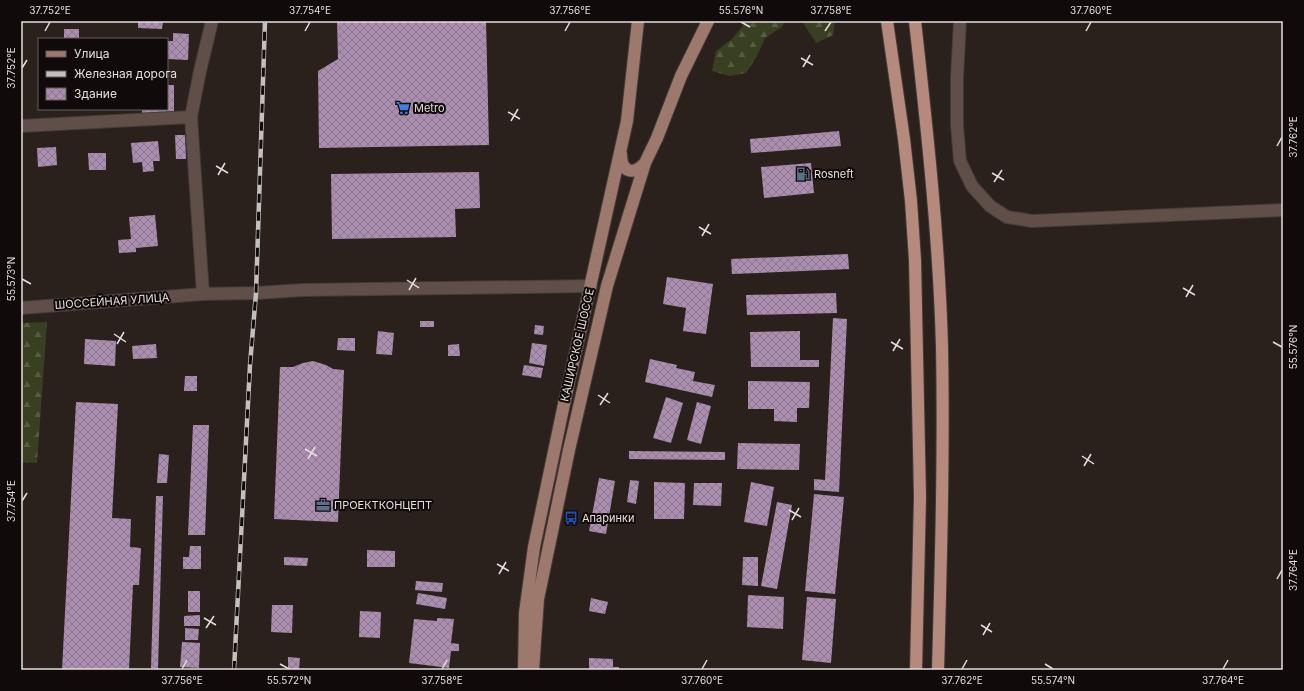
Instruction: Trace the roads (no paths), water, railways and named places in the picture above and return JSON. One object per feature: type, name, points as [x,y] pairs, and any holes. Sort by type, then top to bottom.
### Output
[{"type":"highway","points":[[887,21],[906,162],[915,260],[920,497],[916,670]]},
{"type":"highway","points":[[915,21],[926,116],[937,250],[942,346],[942,499],[938,670]]},
{"type":"main road","name":"КАШИРСКОЕ ШОССЕ","points":[[530,669],[525,613],[534,547],[627,121],[638,21]]},
{"type":"main road","points":[[530,669],[538,599],[569,450],[607,286],[645,162],[657,138],[681,76],[708,21]]},
{"type":"main road","points":[[621,150],[621,163],[629,170],[640,168],[645,162]]},
{"type":"street","points":[[203,294],[191,117],[212,21]]},
{"type":"street","points":[[960,21],[957,77],[957,125],[960,161],[972,186],[990,206],[1007,217],[1032,221],[1283,210]]},
{"type":"street","points":[[21,126],[191,117]]},
{"type":"street","name":"ШОССЕЙНАЯ УЛИЦА","points":[[21,308],[203,294],[304,290],[591,286]]},
{"type":"railway","points":[[234,670],[250,365],[256,293],[265,21]]},
{"type":"place","name":"Metro","points":[[403,108]]},
{"type":"place","name":"Rosneft","points":[[803,174]]},
{"type":"place","name":"ПРОЕКТКОНЦЕПТ","points":[[323,505]]},
{"type":"place","name":"Апаринки","points":[[571,518]]}]
